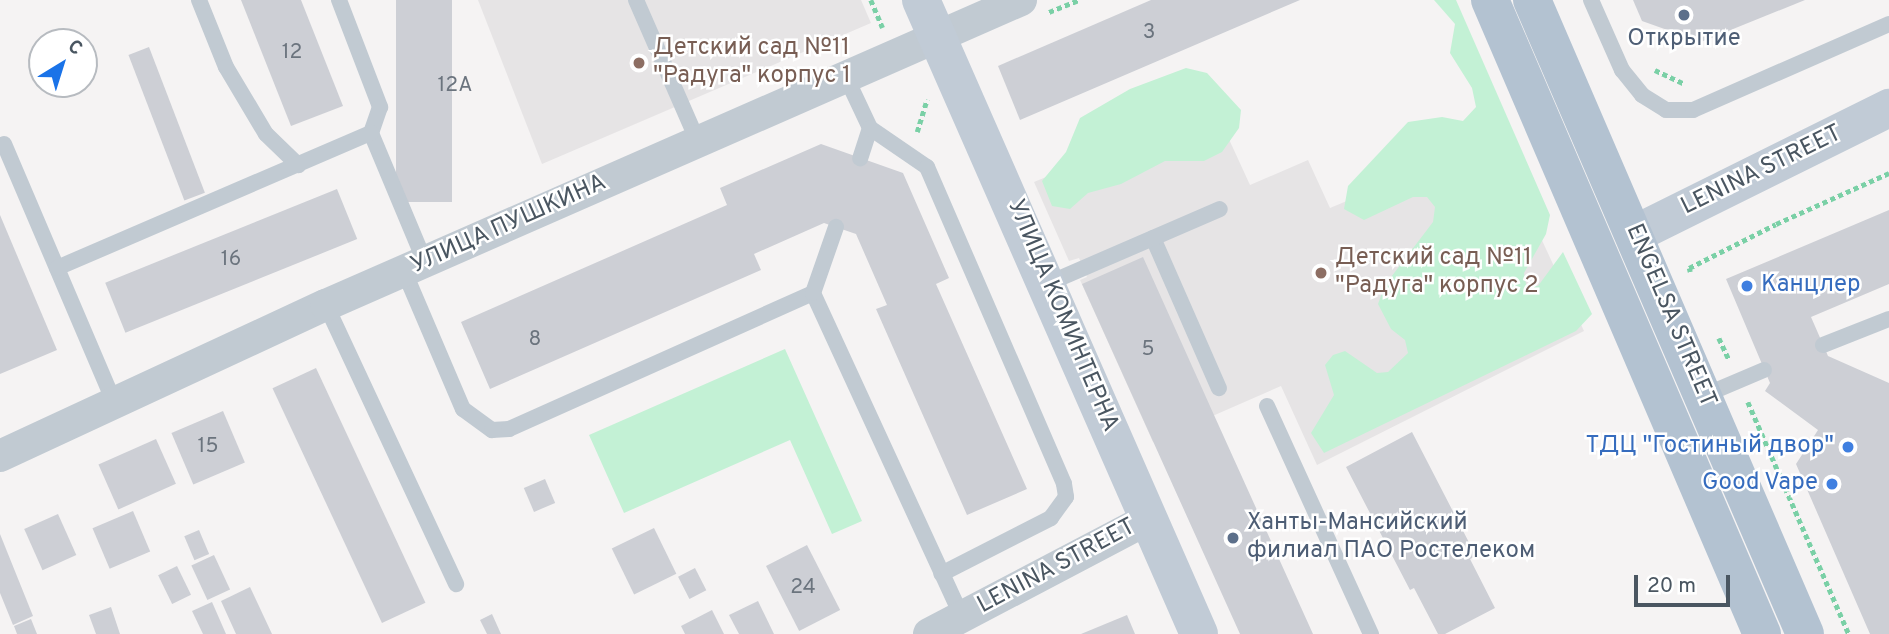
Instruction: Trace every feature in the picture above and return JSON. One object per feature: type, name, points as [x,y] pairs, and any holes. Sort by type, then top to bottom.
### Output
[{"type":"main road","name":"ENGELSA STREET","points":[[1490,0],[1600,251],[1762,634]]},
{"type":"main road","name":"ENGELSA STREET","points":[[1532,0],[1634,233],[1722,388],[1805,634]]},
{"type":"main road","points":[[1600,251],[1634,233]]},
{"type":"street","name":"УЛИЦА КОМИНТЕРНА","points":[[921,0],[1049,283],[1199,634]]},
{"type":"street","name":"УЛИЦА ПУШКИНА","points":[[0,456],[326,305],[1021,0]]},
{"type":"street","name":"LENINA STREET","points":[[1634,233],[1889,108]]},
{"type":"street","points":[[0,439],[35,439]]},
{"type":"street","name":"LENINA STREET","points":[[929,634],[1148,519]]},
{"type":"lane","points":[[199,0],[226,67],[266,134],[298,165]]},
{"type":"lane","points":[[339,0],[380,107],[371,134],[464,409],[492,430],[509,429],[813,293]]},
{"type":"lane","points":[[636,0],[698,142]]},
{"type":"lane","points":[[1591,0],[1622,70],[1642,95],[1666,110],[1693,110],[1889,24]]},
{"type":"lane","points":[[846,77],[870,128],[927,167],[1065,484],[1066,497],[1051,518],[941,574]]},
{"type":"lane","points":[[860,158],[870,128]]},
{"type":"lane","points":[[57,268],[371,134]]},
{"type":"lane","points":[[4,144],[114,402]]},
{"type":"lane","points":[[1049,283],[1220,209]]},
{"type":"lane","points":[[836,227],[813,293],[962,617]]},
{"type":"lane","points":[[1153,238],[1219,388]]},
{"type":"lane","points":[[326,305],[456,584]]},
{"type":"lane","points":[[1823,345],[1889,319]]},
{"type":"lane","points":[[1722,388],[1763,370]]},
{"type":"lane","points":[[1267,406],[1371,634]]},
{"type":"path","points":[[871,0],[885,32],[892,28]]},
{"type":"path","points":[[1648,64],[1665,78],[1698,84]]},
{"type":"path","points":[[1694,281],[1689,268],[1889,173]]},
{"type":"path","points":[[1716,331],[1722,388],[1849,634]]},
{"type":"shaded area","name":"Детский сад №11 \"Радуга\" корпус 1","points":[[478,0],[861,0],[871,23],[542,164]]},
{"type":"shaded area","name":"Детский сад №11 \"Радуга\" корпус 2","points":[[1199,74],[1250,185],[1308,160],[1330,208],[1495,139],[1584,331],[1317,465],[1281,386],[1153,442],[1080,280],[1087,277],[1079,258],[1069,261],[1034,182],[1097,156]]},
{"type":"green space","points":[[1434,0],[1456,0],[1550,215],[1546,234],[1524,273],[1526,284],[1538,286],[1563,252],[1592,314],[1576,331],[1324,453],[1311,433],[1334,395],[1325,365],[1333,355],[1345,351],[1377,373],[1388,372],[1408,353],[1405,340],[1391,329],[1378,304],[1385,285],[1433,222],[1435,207],[1427,197],[1413,197],[1364,220],[1344,209],[1348,186],[1408,122],[1442,117],[1463,121],[1476,107],[1472,88],[1450,53],[1455,24]]},
{"type":"green space","points":[[1186,68],[1207,73],[1241,110],[1239,128],[1222,152],[1204,161],[1165,161],[1121,184],[1088,193],[1070,209],[1052,206],[1042,181],[1066,152],[1080,118],[1130,89]]},
{"type":"green space","points":[[785,349],[862,521],[832,534],[790,440],[624,513],[589,435]]},
{"type":"building","points":[[241,0],[301,0],[343,106],[291,126]]},
{"type":"building","points":[[396,0],[452,0],[452,202],[396,202]]},
{"type":"building","points":[[1151,0],[1300,0],[1020,120],[998,66]]},
{"type":"building","points":[[1633,0],[1805,0],[1701,42],[1642,21]]},
{"type":"building","points":[[149,47],[205,193],[184,201],[128,55]]},
{"type":"building","points":[[821,144],[903,173],[949,278],[936,284],[1027,489],[967,515],[876,309],[887,305],[856,234],[824,223],[754,254],[761,270],[490,389],[461,322],[727,205],[720,188]]},
{"type":"building","points":[[337,189],[357,239],[125,333],[105,283]]},
{"type":"building","name":"ТДЦ \"Гостиный двор\"","points":[[1889,210],[1889,284],[1811,317],[1828,356],[1889,383],[1889,634],[1870,634],[1796,464],[1818,430],[1765,391],[1770,383],[1726,279]]},
{"type":"building","points":[[0,215],[57,350],[0,374]]},
{"type":"building","points":[[1143,257],[1313,634],[1240,634],[1082,284]]},
{"type":"building","points":[[316,368],[425,603],[382,623],[272,388]]},
{"type":"building","points":[[223,411],[245,463],[193,484],[171,433]]},
{"type":"building","points":[[1412,432],[1476,556],[1470,559],[1495,608],[1445,634],[1438,634],[1414,588],[1410,590],[1346,467]]},
{"type":"building","points":[[156,439],[176,484],[118,509],[98,465]]},
{"type":"building","points":[[545,479],[555,503],[534,512],[524,488]]},
{"type":"building","points":[[133,511],[150,552],[110,569],[92,528]]},
{"type":"building","points":[[58,514],[76,555],[43,570],[24,529]]},
{"type":"building","points":[[654,528],[676,574],[634,594],[612,549]]},
{"type":"building","points":[[199,530],[209,554],[194,560],[184,536]]},
{"type":"building","points":[[0,534],[33,616],[13,625],[0,593]]},
{"type":"building","points":[[807,545],[840,610],[799,631],[766,566]]},
{"type":"building","points":[[214,555],[230,589],[207,600],[191,566]]},
{"type":"building","points":[[177,566],[191,595],[172,604],[158,575]]},
{"type":"building","points":[[695,568],[706,590],[689,599],[678,577]]},
{"type":"building","points":[[250,587],[272,634],[236,634],[221,601]]},
{"type":"building","points":[[758,601],[774,634],[739,634],[729,615]]},
{"type":"building","points":[[212,602],[226,634],[203,634],[192,611]]},
{"type":"building","points":[[111,607],[120,634],[96,634],[89,615]]},
{"type":"building","points":[[712,610],[724,634],[685,634],[681,626]]},
{"type":"building","points":[[492,614],[501,634],[487,634],[480,620]]},
{"type":"building","points":[[1127,615],[1135,634],[1081,634]]},
{"type":"building","points":[[31,619],[37,634],[17,634],[14,626]]},
{"type":"place","name":"Открытие","points":[[1684,15]]},
{"type":"place","name":"Детский сад №11 \"Радуга\" корпус 1","points":[[639,63]]},
{"type":"place","name":"Детский сад №11 \"Радуга\" корпус 2","points":[[1321,273]]},
{"type":"place","name":"Канцлер","points":[[1747,286]]},
{"type":"place","name":"ТДЦ \"Гостиный двор\"","points":[[1848,447]]},
{"type":"place","name":"Good Vape","points":[[1832,484]]},
{"type":"place","name":"Ханты-Мансийский филиал ПАО Ростелеком","points":[[1233,538]]}]
